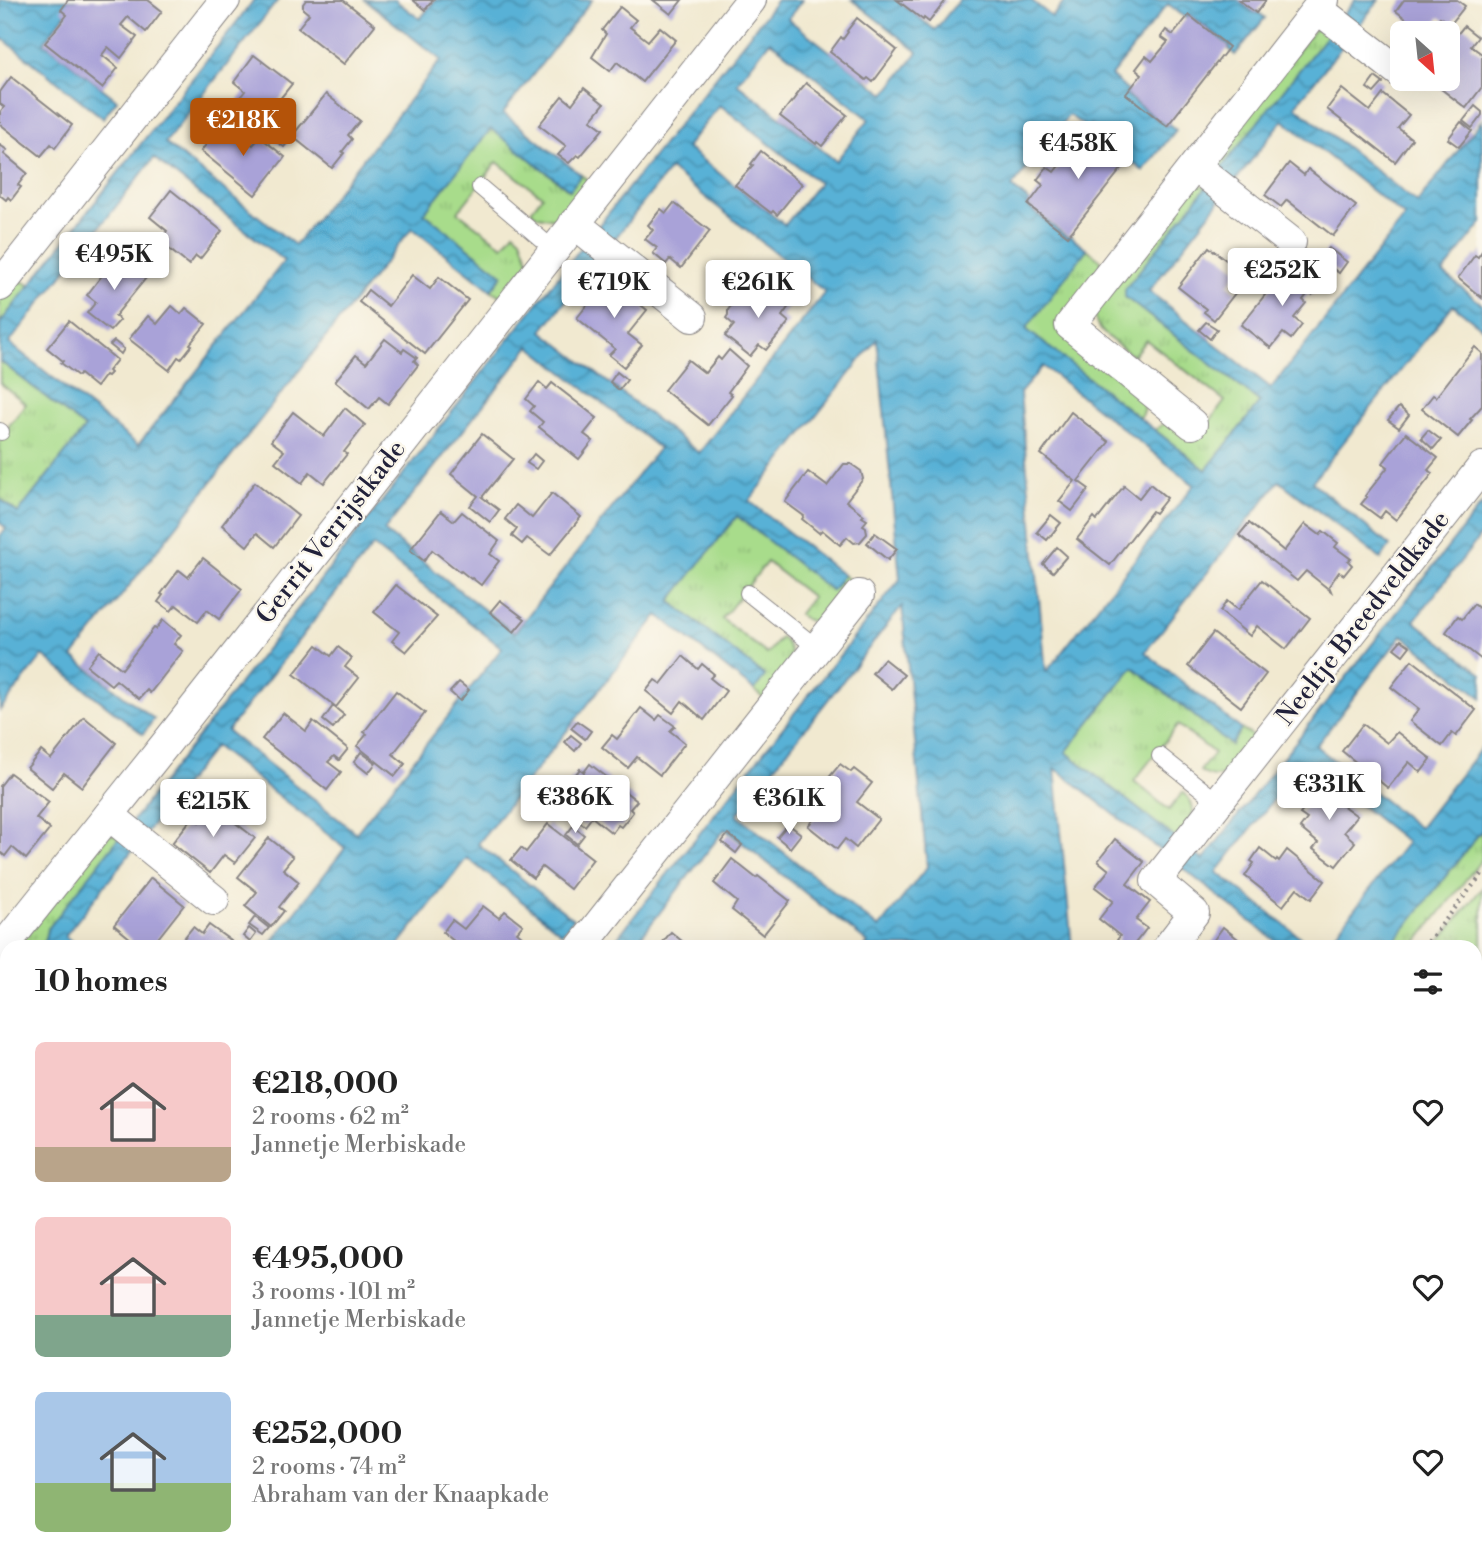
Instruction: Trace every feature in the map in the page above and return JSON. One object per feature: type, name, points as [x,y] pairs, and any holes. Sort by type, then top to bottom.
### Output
[{"type":"street","points":[[0,286],[226,0]]},
{"type":"street","name":"Gerrit Verrijstkade","points":[[10,940],[114,820],[553,249],[580,228],[751,0]]},
{"type":"street","points":[[1192,424],[1070,325],[1201,171],[1324,9],[1390,65]]},
{"type":"street","points":[[1201,171],[1292,242]]},
{"type":"street","points":[[580,228],[692,317]]},
{"type":"street","name":"Neeltje Breedveldkade","points":[[1173,940],[1194,913],[1156,881],[1482,467]]},
{"type":"street","points":[[587,940],[859,595]]},
{"type":"street","points":[[114,820],[214,900]]},
{"type":"lane","points":[[480,187],[553,249]]},
{"type":"lane","points":[[748,593],[817,648]]},
{"type":"lane","points":[[1160,756],[1218,802]]},
{"type":"path","points":[[1430,940],[1482,874]]},
{"type":"green space","points":[[1324,26],[1332,30],[1218,173],[1212,159],[1314,30]]},
{"type":"green space","points":[[491,128],[569,190],[581,175],[593,184],[564,221],[538,216],[531,211],[542,196],[497,162],[458,212],[503,246],[514,232],[521,238],[530,263],[503,298],[491,290],[502,276],[424,213]]},
{"type":"green space","points":[[1191,184],[1208,186],[1125,289],[1125,297],[1260,402],[1206,470],[1155,430],[1170,419],[1196,439],[1225,401],[1146,340],[1133,356],[1103,332],[1094,313]]},
{"type":"green space","points":[[1087,249],[1106,266],[1056,329],[1145,399],[1140,418],[1025,329]]},
{"type":"green space","points":[[17,279],[30,285],[0,323],[0,300]]},
{"type":"green space","points":[[0,361],[85,428],[18,513],[0,499],[0,437],[26,404],[0,383]]},
{"type":"green space","points":[[737,516],[832,590],[843,575],[855,585],[820,621],[809,620],[798,615],[812,597],[767,562],[722,619],[767,654],[781,637],[787,645],[790,661],[787,669],[764,699],[754,690],[765,676],[670,601]]},
{"type":"green space","points":[[1133,667],[1231,745],[1241,729],[1258,739],[1225,773],[1212,777],[1200,771],[1214,753],[1178,725],[1134,781],[1169,810],[1183,792],[1189,799],[1192,816],[1179,841],[1066,752]]},
{"type":"green space","points":[[1482,830],[1482,859],[1418,940],[1396,940]]},
{"type":"green space","points":[[105,833],[121,837],[47,930],[45,940],[21,940]]},
{"type":"green space","points":[[1482,888],[1482,940],[1441,940]]},
{"type":"water","points":[[0,0],[76,0],[44,42],[117,100],[103,118],[3,39],[0,42]]},
{"type":"water","points":[[254,0],[278,0],[165,143],[295,245],[441,60],[365,0],[395,0],[420,19],[435,0],[592,0],[503,113],[581,175],[570,190],[491,129],[424,213],[503,275],[491,290],[412,228],[73,657],[154,719],[143,734],[43,656],[0,710],[0,536],[6,528],[0,523],[0,499],[18,513],[85,428],[0,361],[0,323]],"holes":[[[154,158],[284,261],[138,445],[9,343]]]},
{"type":"water","points":[[777,0],[802,0],[788,19],[885,94],[918,52],[852,0],[897,0],[935,30],[959,0],[1031,0],[1052,17],[1066,0],[1238,0],[1265,18],[1235,55],[1229,49],[1230,46],[1189,14],[1186,18],[1168,4],[1111,76],[1128,91],[1126,95],[1166,126],[1169,124],[1176,130],[1143,171],[1091,124],[1087,128],[1069,115],[1012,187],[1030,202],[1027,206],[1068,238],[1070,236],[1087,249],[1026,329],[1206,470],[1260,402],[1125,297],[1125,289],[1355,0],[1379,0],[1295,106],[1417,203],[1482,120],[1482,223],[1443,273],[1482,304],[1482,328],[1453,305],[1312,482],[1390,546],[1381,559],[1279,481],[1145,652],[1241,729],[1231,745],[1133,667],[1066,752],[1203,860],[1482,504],[1482,534],[1414,621],[1482,674],[1482,698],[1402,635],[1316,746],[1419,828],[1482,747],[1482,830],[1396,940],[1330,940],[1407,842],[1304,761],[1217,872],[1304,940],[1274,940],[1055,768],[1071,940],[864,940],[725,829],[638,940],[616,940],[900,579],[877,339],[749,501],[843,575],[832,591],[737,516],[670,601],[765,676],[754,690],[658,615],[478,844],[573,919],[562,933],[467,858],[403,940],[273,940],[345,848],[215,746],[65,936],[70,940],[45,940],[47,930]],"holes":[[[770,41],[869,119],[836,161],[737,83]],[[720,105],[819,183],[785,225],[686,147]],[[1283,120],[1405,217],[1271,388],[1149,291]],[[670,169],[825,292],[699,453],[542,331]],[[530,346],[659,448],[514,633],[384,531]],[[1043,366],[1194,485],[1046,672],[1020,393]],[[373,546],[502,648],[356,833],[227,731]],[[902,606],[927,867],[879,928],[737,815]]]},
{"type":"building","points":[[68,0],[148,0],[162,11],[146,32],[128,17],[121,25],[137,37],[121,58],[108,47],[102,55],[118,68],[102,88],[45,43],[67,15],[61,10]]},
{"type":"building","points":[[306,0],[343,0],[375,25],[344,64],[298,28],[309,14],[303,9]]},
{"type":"building","points":[[413,0],[433,0],[425,10]]},
{"type":"building","points":[[653,0],[682,0],[671,14]]},
{"type":"building","points":[[897,0],[946,0],[929,22]]},
{"type":"building","points":[[1239,0],[1266,0],[1256,13]]},
{"type":"building","points":[[1404,0],[1457,0],[1465,6],[1453,21],[1445,21],[1440,17],[1437,21],[1409,21],[1396,11]]},
{"type":"building","points":[[620,7],[636,20],[630,27],[648,41],[660,27],[676,40],[642,82],[617,62],[610,71],[592,57],[606,34],[602,30]]},
{"type":"building","points":[[1189,15],[1229,47],[1167,126],[1126,94],[1142,74],[1136,69],[1146,56],[1152,61],[1168,42],[1161,37],[1166,30],[1173,35]]},
{"type":"building","points":[[857,18],[897,50],[873,82],[868,78],[866,80],[830,52]]},
{"type":"building","points":[[1464,26],[1478,37],[1471,46],[1482,54],[1482,87],[1466,108],[1444,91],[1460,91],[1460,31]]},
{"type":"building","points":[[254,55],[292,84],[262,126],[234,105],[245,91],[234,82]]},
{"type":"building","points":[[11,77],[72,125],[55,148],[51,144],[41,156],[0,124],[0,112],[4,107],[0,104],[0,92]]},
{"type":"building","points":[[1375,77],[1383,83],[1374,93],[1367,88]]},
{"type":"building","points":[[806,83],[847,115],[822,146],[780,116]]},
{"type":"building","points":[[584,88],[604,104],[591,120],[603,129],[580,157],[577,155],[569,163],[558,155],[566,146],[539,125],[562,96],[572,104]]},
{"type":"building","points":[[1342,89],[1370,111],[1383,94],[1409,115],[1398,128],[1412,139],[1395,162],[1327,109]]},
{"type":"building","points":[[326,94],[360,121],[348,135],[352,139],[332,168],[292,136]]},
{"type":"building","points":[[1475,106],[1482,115],[1472,128],[1463,121]]},
{"type":"building","points":[[224,122],[253,145],[260,137],[285,157],[255,195],[201,151]]},
{"type":"building","points":[[1461,122],[1472,131],[1459,147],[1448,139]]},
{"type":"building","points":[[1090,126],[1130,158],[1068,236],[1028,205],[1043,185],[1037,180],[1047,167],[1054,172],[1069,153],[1062,148],[1067,141],[1074,146]]},
{"type":"building","points":[[281,131],[286,134],[288,142],[284,147],[274,140]]},
{"type":"building","points":[[0,145],[7,150],[4,154],[27,173],[11,200],[0,195]]},
{"type":"building","points":[[761,151],[802,184],[777,215],[735,185],[753,165],[751,164]]},
{"type":"building","points":[[1289,163],[1304,175],[1308,169],[1356,206],[1333,236],[1287,200],[1281,207],[1265,195]]},
{"type":"building","points":[[171,190],[222,231],[200,259],[196,256],[189,265],[159,241],[167,231],[150,217]]},
{"type":"building","points":[[674,203],[710,231],[681,268],[670,259],[666,264],[653,253],[657,248],[645,239],[653,230],[648,225],[661,209],[666,213]]},
{"type":"building","points":[[1209,247],[1239,270],[1228,285],[1236,292],[1214,320],[1204,312],[1206,309],[1178,287]]},
{"type":"building","points":[[1329,248],[1347,262],[1339,273],[1320,259]]},
{"type":"building","points":[[1482,251],[1482,298],[1458,278],[1475,255],[1478,257]]},
{"type":"building","points":[[117,256],[146,278],[115,316],[120,320],[110,331],[87,313],[96,302],[87,295]]},
{"type":"building","points":[[1304,265],[1324,281],[1312,295],[1309,292],[1303,300],[1306,303],[1294,318],[1302,325],[1291,339],[1283,333],[1271,348],[1241,325],[1277,280],[1290,290],[1297,282],[1293,279]]},
{"type":"building","points":[[412,275],[430,289],[439,277],[468,300],[425,354],[359,302],[368,290],[388,306]]},
{"type":"building","points":[[608,279],[647,310],[628,334],[642,345],[624,367],[609,355],[615,349],[577,318]]},
{"type":"building","points":[[768,283],[792,302],[782,316],[789,322],[766,350],[759,345],[750,356],[725,336],[734,325],[726,318],[734,302],[743,297],[748,301],[753,294],[757,296]]},
{"type":"building","points":[[172,306],[181,314],[186,308],[206,324],[181,359],[178,357],[169,370],[129,339],[148,316],[157,324]]},
{"type":"building","points":[[69,321],[117,360],[108,371],[110,373],[105,375],[96,387],[61,363],[63,361],[47,348]]},
{"type":"building","points":[[1206,322],[1217,329],[1210,339],[1199,330]]},
{"type":"building","points":[[385,339],[402,352],[404,349],[417,358],[414,361],[418,365],[388,404],[379,397],[369,409],[335,381],[356,355],[366,363]]},
{"type":"building","points":[[114,341],[124,349],[121,354],[110,345]]},
{"type":"building","points":[[1475,347],[1482,353],[1482,406],[1458,437],[1422,409],[1433,395],[1436,397]]},
{"type":"building","points":[[729,350],[747,366],[728,392],[732,395],[708,425],[664,390],[688,360],[705,373],[718,357],[721,360]]},
{"type":"building","points":[[617,372],[627,380],[619,390],[610,382]]},
{"type":"building","points":[[539,382],[547,389],[552,383],[597,418],[584,434],[593,441],[579,459],[539,427],[543,422],[530,411],[534,406],[526,399]]},
{"type":"building","points":[[1399,407],[1409,415],[1399,428],[1388,420]]},
{"type":"building","points":[[345,408],[365,425],[324,483],[310,472],[302,483],[275,462],[284,451],[271,441],[293,412],[324,436]]},
{"type":"building","points":[[1071,412],[1109,442],[1078,481],[1089,489],[1072,511],[1059,501],[1075,481],[1041,454]]},
{"type":"building","points":[[1428,430],[1441,440],[1433,449],[1421,438]]},
{"type":"building","points":[[1406,433],[1438,458],[1428,470],[1433,473],[1396,520],[1385,511],[1380,518],[1361,504],[1388,467],[1383,463]]},
{"type":"building","points":[[482,434],[513,459],[482,497],[499,510],[490,522],[470,506],[478,496],[451,474]]},
{"type":"building","points":[[534,454],[542,461],[536,469],[527,463]]},
{"type":"building","points":[[844,464],[851,464],[861,471],[863,479],[846,501],[864,515],[862,517],[867,520],[863,525],[867,534],[860,542],[854,543],[847,537],[840,545],[822,530],[819,533],[802,519],[804,516],[785,502],[808,472],[827,486]]},
{"type":"building","points":[[255,482],[298,516],[274,547],[257,533],[247,546],[222,525]]},
{"type":"building","points":[[1150,484],[1167,498],[1155,513],[1152,511],[1110,565],[1077,539],[1094,517],[1097,520],[1124,486],[1139,498]]},
{"type":"building","points":[[552,493],[581,517],[550,555],[527,538],[522,544],[512,536],[517,529],[505,519],[516,505],[532,518]]},
{"type":"building","points":[[441,511],[454,521],[462,512],[499,541],[490,554],[499,561],[481,585],[432,550],[424,561],[410,550]]},
{"type":"building","points":[[1051,515],[1061,523],[1047,540],[1037,532]]},
{"type":"building","points":[[1249,523],[1284,551],[1305,524],[1320,535],[1323,531],[1338,543],[1335,547],[1351,559],[1348,561],[1352,565],[1344,575],[1339,572],[1329,586],[1331,591],[1306,571],[1297,581],[1239,535]]},
{"type":"building","points":[[875,533],[897,549],[888,560],[867,543]]},
{"type":"building","points":[[1057,547],[1067,556],[1053,572],[1043,564]]},
{"type":"building","points":[[203,558],[242,589],[219,619],[207,610],[198,622],[176,605],[171,611],[158,602],[179,570],[188,577]]},
{"type":"building","points":[[1262,580],[1310,618],[1286,649],[1257,626],[1250,636],[1220,611],[1227,601],[1238,610]]},
{"type":"building","points":[[396,585],[437,617],[406,652],[392,641],[399,632],[374,612]]},
{"type":"building","points":[[500,600],[525,619],[514,632],[490,612]]},
{"type":"building","points":[[1474,604],[1482,611],[1482,660],[1446,632],[1458,616],[1462,619]]},
{"type":"building","points":[[163,620],[181,635],[174,644],[183,651],[150,693],[147,690],[139,699],[116,680],[111,685],[87,666],[99,651],[122,669]]},
{"type":"building","points":[[1213,633],[1266,674],[1241,707],[1188,666]]},
{"type":"building","points":[[1401,640],[1410,646],[1403,655],[1394,648]]},
{"type":"building","points":[[317,645],[331,656],[338,647],[352,658],[345,667],[359,678],[336,707],[294,674]]},
{"type":"building","points":[[683,656],[698,669],[702,664],[714,674],[710,678],[726,691],[704,720],[682,701],[673,713],[646,691],[655,680],[661,684]]},
{"type":"building","points":[[884,659],[904,675],[892,689],[872,673]]},
{"type":"building","points":[[1412,660],[1476,710],[1456,736],[1452,733],[1442,746],[1410,721],[1419,709],[1391,687]]},
{"type":"building","points":[[459,682],[469,690],[460,701],[450,692]]},
{"type":"building","points":[[396,691],[425,713],[393,754],[405,764],[395,776],[357,746],[367,734],[364,732]]},
{"type":"building","points":[[333,706],[344,715],[333,728],[323,720]]},
{"type":"building","points":[[641,708],[656,720],[660,715],[675,726],[670,731],[685,743],[660,775],[637,757],[628,768],[602,747],[612,735],[617,739]]},
{"type":"building","points":[[283,713],[306,731],[313,721],[348,749],[339,760],[334,756],[328,762],[341,772],[327,790],[262,739]]},
{"type":"building","points":[[84,717],[116,743],[82,787],[64,773],[52,788],[27,768],[41,751],[51,759]]},
{"type":"building","points":[[577,721],[591,731],[585,739],[571,728]]},
{"type":"building","points":[[1363,724],[1387,743],[1397,732],[1431,759],[1421,772],[1409,762],[1388,788],[1342,751]]},
{"type":"building","points":[[571,735],[581,743],[575,751],[565,742]]},
{"type":"building","points":[[361,752],[376,763],[368,773],[354,762]]},
{"type":"building","points":[[590,764],[637,801],[630,809],[633,812],[621,827],[618,825],[612,833],[592,817],[585,826],[559,805],[571,788],[567,785],[580,769],[584,772]]},
{"type":"building","points":[[840,764],[851,772],[854,769],[872,783],[857,802],[879,819],[856,848],[845,839],[837,849],[808,826],[816,816],[806,807],[811,801],[807,798],[820,783],[823,785]]},
{"type":"building","points":[[10,773],[49,802],[36,818],[50,829],[26,859],[12,847],[5,856],[0,852],[0,786]]},
{"type":"building","points":[[1328,779],[1349,796],[1342,805],[1357,816],[1344,832],[1355,842],[1336,866],[1313,849],[1318,843],[1300,828],[1307,819],[1300,814],[1313,798],[1308,794],[1315,784],[1321,788]]},
{"type":"building","points":[[212,805],[255,838],[235,863],[224,855],[210,873],[172,843],[193,817],[199,822]]},
{"type":"building","points":[[548,824],[593,859],[570,889],[542,867],[533,878],[511,860],[521,848],[526,852]]},
{"type":"building","points":[[788,824],[801,834],[790,848],[777,837]]},
{"type":"building","points":[[573,826],[584,835],[577,844],[566,835]]},
{"type":"building","points":[[728,834],[742,845],[736,853],[722,842]]},
{"type":"building","points":[[269,838],[293,857],[283,869],[299,882],[279,907],[284,911],[271,927],[245,906],[257,892],[238,877]]},
{"type":"building","points":[[1115,839],[1144,862],[1127,884],[1150,902],[1136,920],[1147,928],[1138,940],[1117,940],[1120,936],[1099,919],[1113,901],[1095,887],[1109,870],[1098,861]]},
{"type":"building","points":[[1260,848],[1276,861],[1279,861],[1287,850],[1325,881],[1311,899],[1297,888],[1283,906],[1245,876]]},
{"type":"building","points":[[732,859],[790,901],[763,935],[732,910],[737,902],[714,883]]},
{"type":"building","points":[[151,878],[184,905],[156,940],[132,940],[114,925]]},
{"type":"building","points":[[483,906],[499,918],[505,911],[523,925],[517,932],[526,940],[453,940],[443,932],[452,920],[464,929]]},
{"type":"building","points":[[255,917],[269,928],[263,935],[249,925]]},
{"type":"building","points":[[209,925],[230,940],[183,940],[193,927],[202,934]]},
{"type":"building","points":[[1223,927],[1239,940],[1214,940]]},
{"type":"building","points":[[249,928],[256,934],[252,940],[243,936]]},
{"type":"building","points":[[671,932],[681,940],[665,940]]}]
